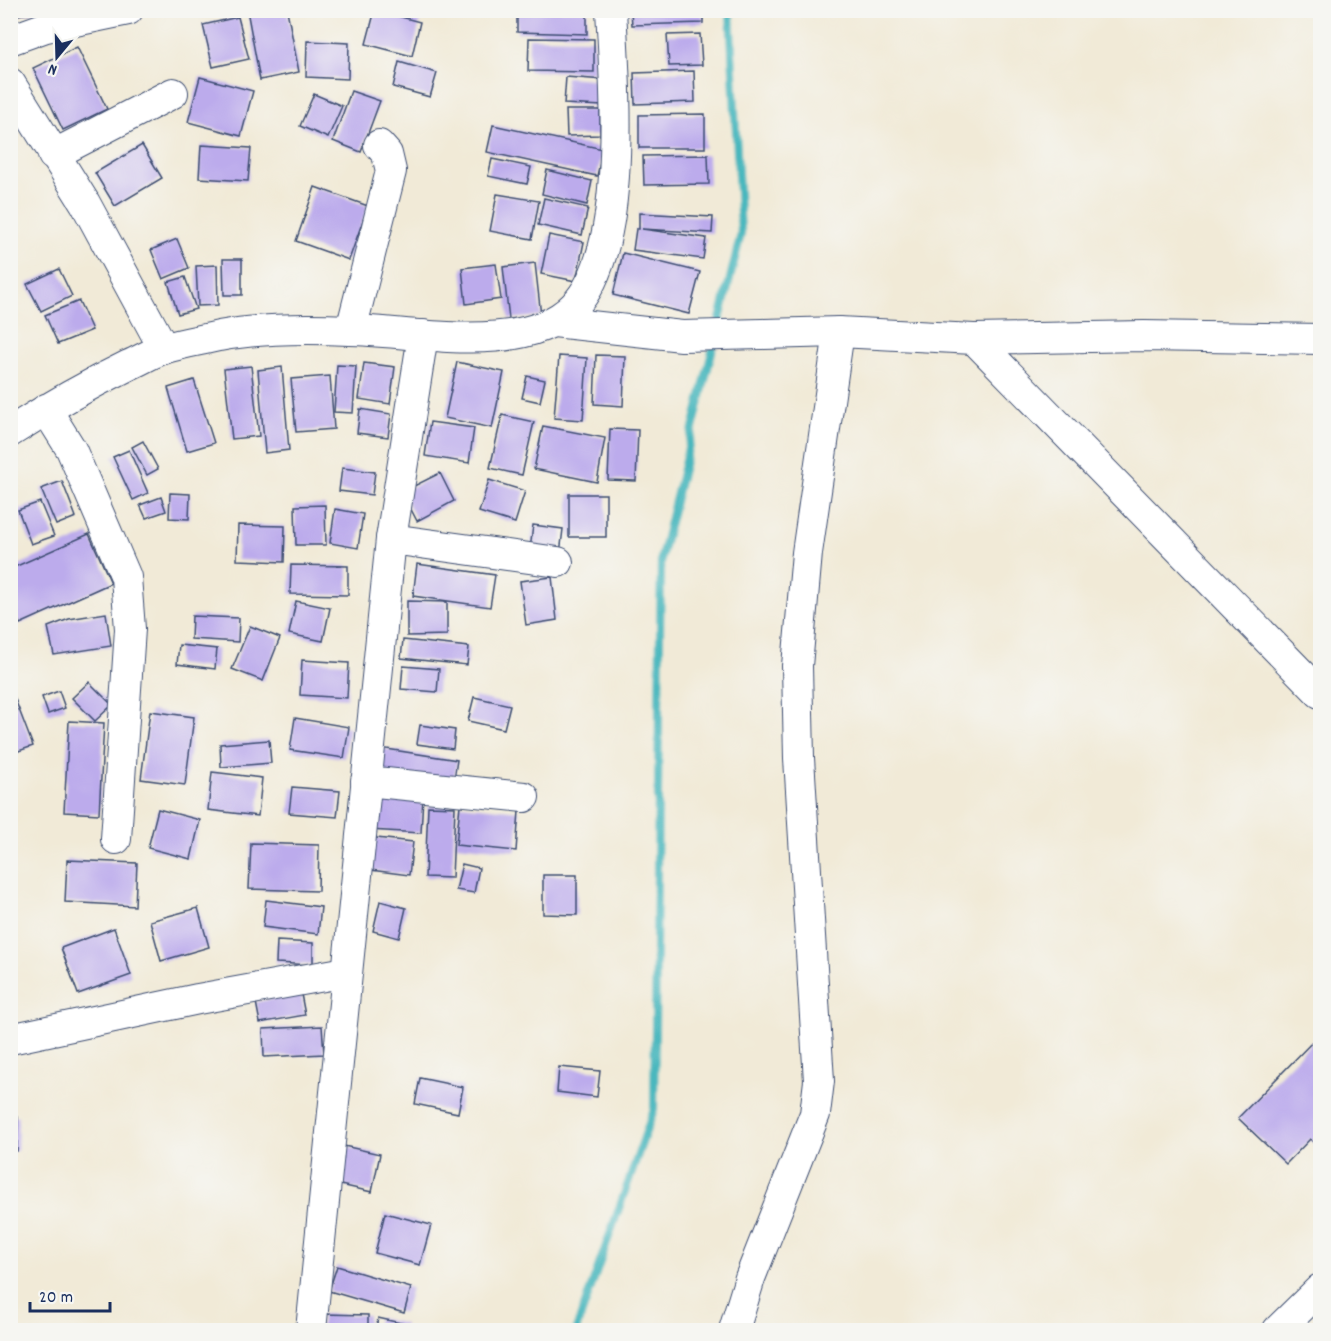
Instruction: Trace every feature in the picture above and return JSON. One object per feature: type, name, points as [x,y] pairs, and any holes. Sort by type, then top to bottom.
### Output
[{"type":"street","points":[[10,40],[46,27],[128,10]]},
{"type":"street","points":[[10,432],[46,409],[164,348],[231,335],[351,330],[423,336],[528,332],[554,322],[574,306],[587,289],[599,261],[607,227],[615,165],[617,107],[610,10]]},
{"type":"street","points":[[10,83],[85,203],[164,348]]},
{"type":"street","points":[[53,155],[173,93]]},
{"type":"street","points":[[351,330],[391,171],[387,154],[379,145]]},
{"type":"street","points":[[554,322],[682,336],[838,332],[974,339],[1144,336],[1320,339]]},
{"type":"street","points":[[734,1330],[750,1278],[815,1114],[819,1081],[799,758],[797,666],[807,553],[838,332]]},
{"type":"street","points":[[311,1330],[390,538],[423,336]]},
{"type":"street","points":[[974,339],[1320,693]]},
{"type":"street","points":[[46,409],[71,449],[116,548],[126,577],[130,629],[116,839]]},
{"type":"street","points":[[390,538],[558,562]]},
{"type":"street","points":[[366,781],[524,797]]},
{"type":"street","points":[[10,1039],[198,999],[346,972]]},
{"type":"street","points":[[1278,1330],[1320,1289]]},
{"type":"building","points":[[10,10],[38,10],[38,12],[10,16]]},
{"type":"building","points":[[247,10],[287,10],[299,72],[260,80]]},
{"type":"building","points":[[375,10],[420,22],[412,56],[366,44]]},
{"type":"building","points":[[517,10],[587,10],[587,34],[517,32]]},
{"type":"building","points":[[631,10],[703,10],[703,23],[632,25]]},
{"type":"building","points":[[238,17],[249,59],[213,67],[203,25]]},
{"type":"building","points":[[700,34],[702,65],[669,66],[667,35]]},
{"type":"building","points":[[529,38],[594,39],[594,72],[528,71]]},
{"type":"building","points":[[307,41],[349,43],[348,79],[306,77]]},
{"type":"building","points":[[77,47],[107,109],[63,130],[33,68]]},
{"type":"building","points":[[399,62],[437,73],[430,97],[393,87]]},
{"type":"building","points":[[694,71],[695,102],[635,104],[634,73]]},
{"type":"building","points":[[200,77],[253,91],[241,136],[188,122]]},
{"type":"building","points":[[566,77],[604,80],[603,106],[564,104]]},
{"type":"building","points":[[351,91],[380,101],[361,152],[333,141]]},
{"type":"building","points":[[314,94],[342,106],[328,138],[300,126]]},
{"type":"building","points":[[566,110],[600,110],[600,135],[567,136]]},
{"type":"building","points":[[705,114],[705,148],[639,148],[639,115]]},
{"type":"building","points":[[493,125],[603,149],[597,176],[487,152]]},
{"type":"building","points":[[142,145],[162,178],[115,206],[95,173]]},
{"type":"building","points":[[201,145],[251,148],[248,181],[199,178]]},
{"type":"building","points":[[708,155],[709,184],[644,185],[643,156]]},
{"type":"building","points":[[492,159],[531,167],[527,184],[488,176]]},
{"type":"building","points":[[10,166],[15,182],[10,183]]},
{"type":"building","points":[[547,170],[592,181],[587,205],[542,194]]},
{"type":"building","points":[[315,187],[368,206],[349,260],[296,241]]},
{"type":"building","points":[[497,194],[539,201],[532,239],[490,231]]},
{"type":"building","points":[[544,198],[588,208],[582,235],[538,225]]},
{"type":"building","points":[[639,213],[713,217],[712,233],[642,229],[706,238],[703,259],[633,250],[636,229],[639,229]]},
{"type":"building","points":[[549,235],[584,242],[576,281],[541,274]]},
{"type":"building","points":[[177,239],[189,268],[163,279],[151,250]]},
{"type":"building","points":[[623,253],[700,272],[689,314],[613,295]]},
{"type":"building","points":[[223,259],[242,259],[242,295],[224,295]]},
{"type":"building","points":[[535,263],[541,316],[509,319],[503,267]]},
{"type":"building","points":[[496,264],[501,299],[466,304],[462,268]]},
{"type":"building","points":[[217,265],[218,305],[198,306],[196,266]]},
{"type":"building","points":[[59,269],[72,296],[41,311],[27,284]]},
{"type":"building","points":[[185,277],[196,309],[178,314],[168,282]]},
{"type":"building","points":[[79,301],[92,330],[58,344],[45,315]]},
{"type":"building","points":[[596,355],[625,356],[623,406],[594,404]]},
{"type":"building","points":[[559,356],[587,358],[583,420],[554,418]]},
{"type":"building","points":[[457,362],[504,372],[492,428],[445,418]]},
{"type":"building","points":[[364,363],[395,367],[390,404],[359,399]]},
{"type":"building","points":[[337,365],[356,366],[353,413],[334,412]]},
{"type":"building","points":[[251,366],[259,436],[232,439],[224,369]]},
{"type":"building","points":[[282,367],[289,450],[265,453],[258,370]]},
{"type":"building","points":[[330,376],[334,429],[296,432],[291,379]]},
{"type":"building","points":[[527,376],[545,380],[540,402],[522,398]]},
{"type":"building","points":[[194,380],[214,443],[187,451],[168,388]]},
{"type":"building","points":[[360,409],[391,414],[388,437],[357,433]]},
{"type":"building","points":[[502,415],[534,422],[522,475],[490,468]]},
{"type":"building","points":[[430,422],[474,428],[469,463],[425,456]]},
{"type":"building","points":[[543,426],[605,438],[597,482],[534,469]]},
{"type":"building","points":[[610,429],[638,430],[636,481],[608,480]]},
{"type":"building","points":[[143,441],[158,469],[147,475],[132,447]]},
{"type":"building","points":[[129,450],[148,493],[133,500],[113,457]]},
{"type":"building","points":[[342,468],[375,472],[372,495],[339,491]]},
{"type":"building","points":[[440,473],[454,501],[417,521],[402,492]]},
{"type":"building","points":[[489,480],[525,491],[515,523],[479,512]]},
{"type":"building","points":[[62,481],[76,517],[56,525],[41,489]]},
{"type":"building","points":[[170,493],[190,494],[189,519],[169,518]]},
{"type":"building","points":[[569,494],[606,494],[606,537],[569,537]]},
{"type":"building","points":[[161,497],[166,511],[146,518],[140,505]]},
{"type":"building","points":[[40,502],[54,536],[31,544],[18,510]]},
{"type":"building","points":[[325,505],[326,545],[296,545],[295,506]]},
{"type":"building","points":[[335,509],[363,514],[358,548],[330,543]]},
{"type":"building","points":[[238,525],[285,526],[284,562],[237,560]]},
{"type":"building","points":[[533,525],[563,529],[560,554],[530,550]]},
{"type":"building","points":[[89,534],[111,583],[20,624],[10,603],[10,569]]},
{"type":"building","points":[[417,564],[495,575],[490,607],[413,596]]},
{"type":"building","points":[[291,565],[348,566],[348,595],[290,594]]},
{"type":"building","points":[[552,577],[557,620],[526,625],[520,581]]},
{"type":"building","points":[[296,601],[330,608],[323,641],[289,634]]},
{"type":"building","points":[[407,601],[447,602],[447,635],[407,636]]},
{"type":"building","points":[[106,613],[111,646],[54,655],[48,627],[69,619]]},
{"type":"building","points":[[192,616],[239,618],[238,642],[191,639]]},
{"type":"building","points":[[250,626],[280,638],[263,681],[232,669]]},
{"type":"building","points":[[403,640],[469,647],[467,665],[401,658]]},
{"type":"building","points":[[179,645],[217,649],[215,669],[177,664]]},
{"type":"building","points":[[302,660],[349,663],[347,698],[300,695]]},
{"type":"building","points":[[403,666],[439,669],[437,692],[401,689]]},
{"type":"building","points":[[89,682],[112,705],[95,721],[72,698]]},
{"type":"building","points":[[10,686],[33,746],[10,754]]},
{"type":"building","points":[[59,691],[65,708],[48,714],[42,697]]},
{"type":"building","points":[[474,697],[510,705],[504,729],[468,721]]},
{"type":"building","points":[[150,711],[194,717],[185,785],[141,779]]},
{"type":"building","points":[[295,718],[349,727],[344,758],[290,750]]},
{"type":"building","points":[[69,721],[104,723],[99,814],[64,812]]},
{"type":"building","points":[[420,725],[455,730],[453,749],[417,744]]},
{"type":"building","points":[[269,740],[271,763],[221,767],[220,744]]},
{"type":"building","points":[[380,748],[457,760],[453,786],[377,774]]},
{"type":"building","points":[[212,772],[262,778],[258,816],[208,810]]},
{"type":"building","points":[[292,787],[340,791],[337,817],[289,813]]},
{"type":"building","points":[[371,794],[423,796],[421,833],[369,830]]},
{"type":"building","points":[[460,805],[519,811],[516,851],[456,845]]},
{"type":"building","points":[[428,806],[455,807],[452,878],[425,877]]},
{"type":"building","points":[[158,809],[200,820],[191,859],[148,848]]},
{"type":"building","points":[[367,837],[413,842],[409,875],[363,869]]},
{"type":"building","points":[[251,843],[319,845],[318,891],[249,889]]},
{"type":"building","points":[[67,860],[137,863],[135,906],[65,902]]},
{"type":"building","points":[[462,864],[479,868],[474,893],[456,890]]},
{"type":"building","points":[[543,875],[577,875],[577,915],[543,914]]},
{"type":"building","points":[[266,900],[321,907],[318,934],[263,927]]},
{"type":"building","points":[[380,901],[406,908],[399,938],[373,931]]},
{"type":"building","points":[[198,908],[209,947],[161,961],[150,921]]},
{"type":"building","points":[[114,928],[131,975],[78,994],[61,948]]},
{"type":"building","points":[[277,941],[313,943],[313,965],[276,963]]},
{"type":"building","points":[[10,978],[15,998],[10,999]]},
{"type":"building","points":[[301,994],[305,1015],[260,1023],[256,1002]]},
{"type":"building","points":[[322,1026],[324,1054],[264,1057],[263,1029]]},
{"type":"building","points":[[1320,1034],[1320,1149],[1310,1139],[1286,1164],[1238,1118]]},
{"type":"building","points":[[559,1067],[600,1071],[597,1097],[557,1092]]},
{"type":"building","points":[[420,1078],[463,1087],[458,1113],[415,1104]]},
{"type":"building","points":[[10,1116],[18,1117],[17,1151],[10,1151]]},
{"type":"building","points":[[344,1146],[380,1154],[372,1192],[336,1184]]},
{"type":"building","points":[[385,1213],[431,1225],[420,1265],[375,1253]]},
{"type":"building","points":[[337,1266],[411,1288],[404,1313],[329,1291]]},
{"type":"building","points":[[322,1314],[368,1315],[368,1330],[321,1330]]},
{"type":"building","points":[[378,1318],[405,1324],[403,1330],[376,1330]]},
{"type":"waterway","points":[[576,1330],[654,1109],[661,558],[741,234],[730,10]]}]
